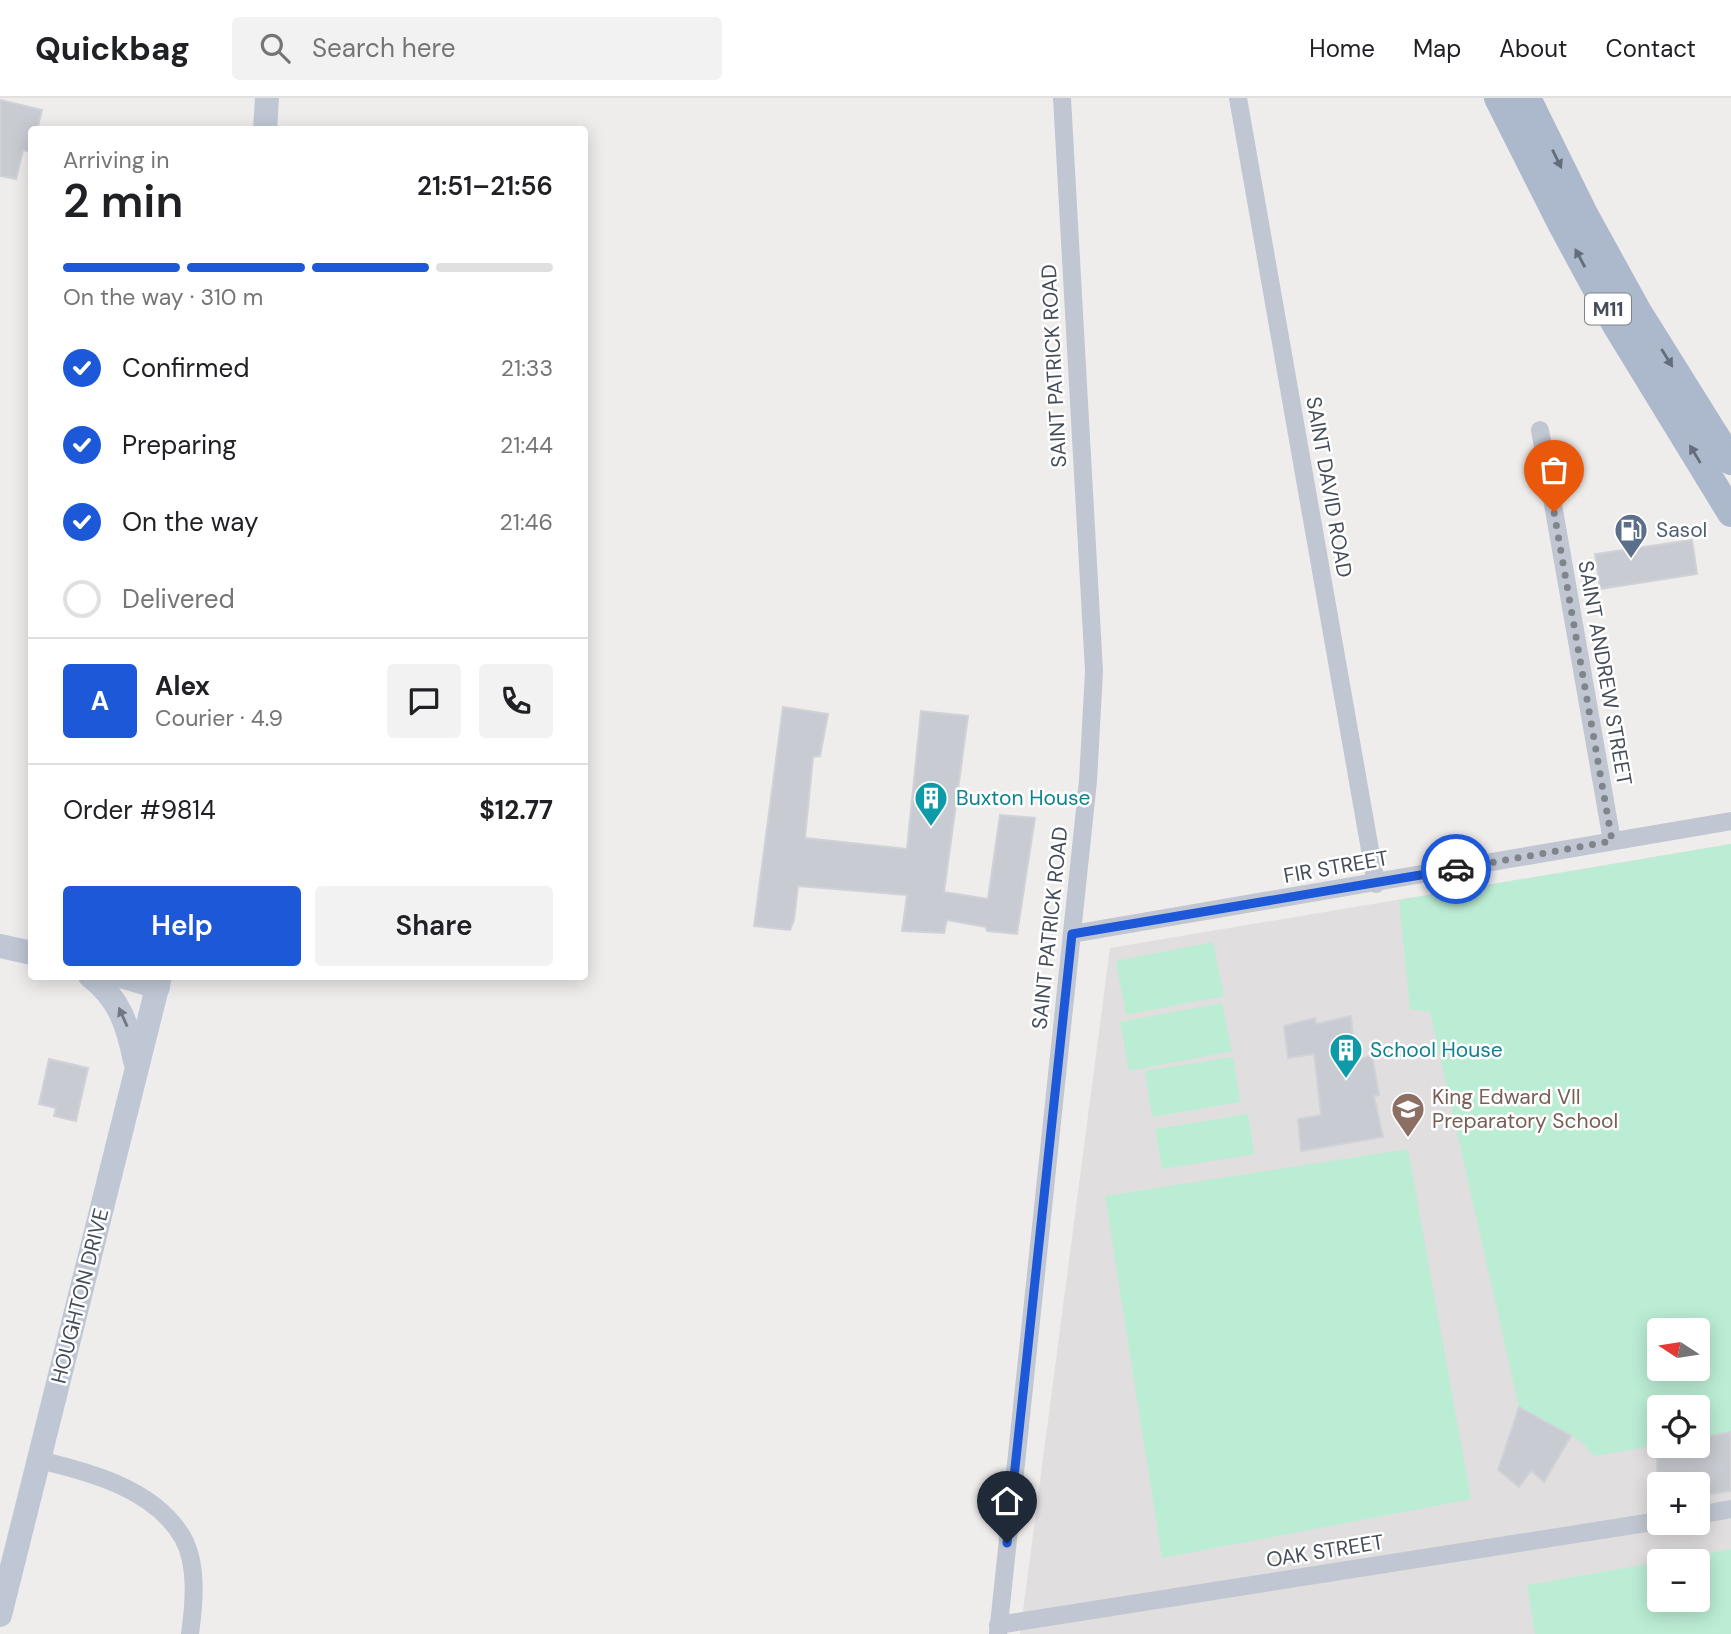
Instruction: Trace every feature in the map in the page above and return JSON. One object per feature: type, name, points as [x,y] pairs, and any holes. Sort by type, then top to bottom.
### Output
[{"type":"main road","name":"M11","points":[[1499,98],[1561,223],[1616,325],[1731,513]]},
{"type":"main road","name":"M11","points":[[1527,98],[1584,214],[1638,312],[1731,461]]},
{"type":"street","points":[[265,126],[267,98]]},
{"type":"street","name":"SAINT PATRICK ROAD","points":[[998,1630],[1088,781],[1094,671],[1062,98]]},
{"type":"street","name":"SAINT DAVID ROAD","points":[[1238,98],[1376,884]]},
{"type":"street","name":"SAINT ANDREW STREET","points":[[1540,430],[1612,841]]},
{"type":"street","name":"FIR STREET","points":[[1072,934],[1731,821]]},
{"type":"street","points":[[0,946],[28,952]]},
{"type":"street","points":[[94,980],[111,995],[122,1012],[129,1030],[136,1069]]},
{"type":"street","name":"HOUGHTON DRIVE","points":[[0,1615],[159,981]]},
{"type":"street","points":[[39,1460],[82,1471],[118,1485],[152,1505],[173,1524],[183,1538],[192,1571],[190,1634]]},
{"type":"street","points":[[1710,1513],[1731,1509]]},
{"type":"street","name":"OAK STREET","points":[[998,1630],[1647,1523]]},
{"type":"shaded area","name":"King Edward VII Preparatory School","points":[[1731,844],[1731,1634],[1020,1634],[1110,948]]},
{"type":"green space","points":[[1731,844],[1731,1434],[1710,1437],[1710,1395],[1647,1395],[1647,1447],[1594,1456],[1581,1441],[1519,1407],[1430,1012],[1410,1009],[1399,900]]},
{"type":"green space","points":[[1213,942],[1224,996],[1126,1015],[1116,961]]},
{"type":"green space","points":[[1222,1003],[1232,1051],[1129,1071],[1120,1022]]},
{"type":"green space","points":[[1233,1057],[1240,1102],[1152,1117],[1145,1071]]},
{"type":"green space","points":[[1248,1114],[1254,1154],[1162,1169],[1155,1129]]},
{"type":"green space","points":[[1408,1149],[1471,1499],[1162,1558],[1105,1196]]},
{"type":"green space","points":[[1731,1549],[1731,1634],[1535,1634],[1527,1585],[1647,1564],[1647,1612],[1710,1612],[1710,1553]]},
{"type":"building","points":[[0,100],[42,110],[38,126],[28,126],[28,151],[23,150],[16,179],[0,176]]},
{"type":"building","points":[[1692,540],[1697,574],[1600,589],[1595,554]]},
{"type":"building","name":"Buxton House","points":[[783,707],[828,714],[820,756],[813,757],[805,838],[907,849],[921,711],[968,716],[944,892],[988,899],[1000,815],[1035,818],[1017,934],[987,931],[986,927],[947,920],[944,933],[902,931],[907,895],[798,886],[794,920],[790,930],[754,926]]},
{"type":"building","name":"School House","points":[[1351,1016],[1355,1062],[1372,1055],[1379,1095],[1374,1096],[1383,1137],[1301,1151],[1298,1119],[1321,1115],[1314,1054],[1288,1058],[1284,1026],[1315,1018],[1316,1024]]},
{"type":"building","points":[[49,1059],[88,1068],[76,1121],[54,1116],[56,1108],[39,1104]]},
{"type":"building","points":[[1519,1407],[1571,1436],[1544,1482],[1531,1471],[1519,1487],[1498,1470]]},
{"type":"building","points":[[1731,1432],[1731,1491],[1710,1494],[1710,1472],[1657,1472],[1657,1458],[1710,1458],[1710,1436]]},
{"type":"way so far","points":[[1456,869],[1612,841],[1554,512]]},
{"type":"place","name":"Sasol","points":[[1631,560]]},
{"type":"place","name":"Buxton House","points":[[931,828]]},
{"type":"place","name":"School House","points":[[1346,1080]]},
{"type":"place","name":"King Edward VII Preparatory School","points":[[1408,1139]]},
{"type":"route","points":[[1007,1543],[1072,934],[1456,869]]}]
